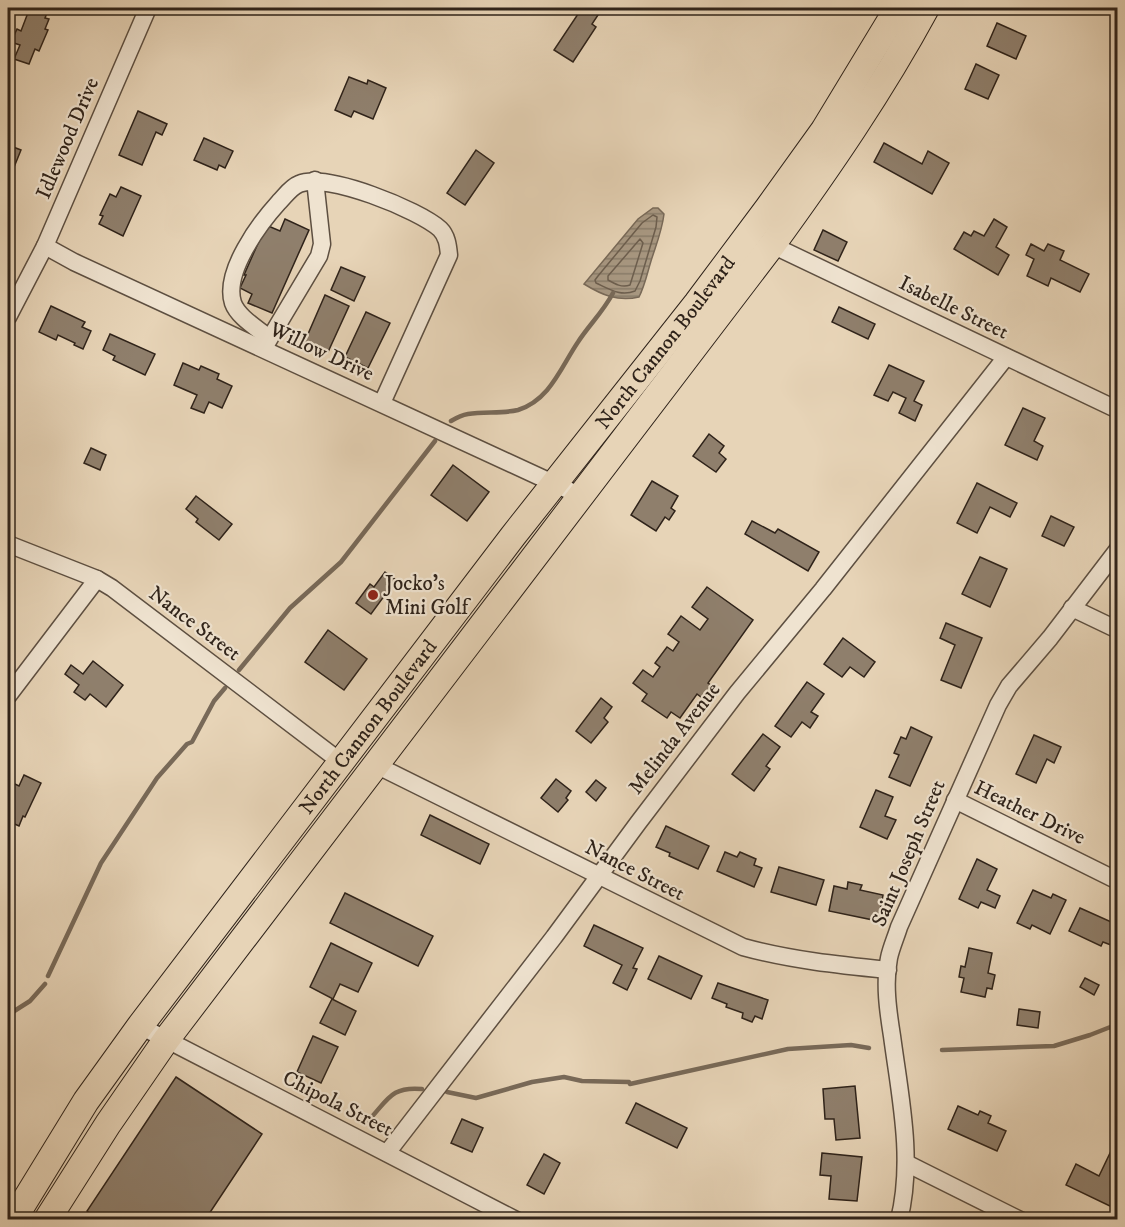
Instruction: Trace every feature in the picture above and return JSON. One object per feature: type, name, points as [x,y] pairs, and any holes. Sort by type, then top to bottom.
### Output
[{"type":"main road","name":"North Cannon Boulevard","points":[[13,1220],[17,1201],[140,1026],[768,208],[824,130],[898,8]]},
{"type":"main road","name":"North Cannon Boulevard","points":[[47,1220],[108,1124],[166,1040],[772,245],[831,164],[875,98],[926,8]]},
{"type":"main road","points":[[56,1220],[70,1182]]},
{"type":"street","name":"Idlewood Drive","points":[[8,317],[45,246],[148,8]]},
{"type":"street","points":[[315,180],[322,244],[266,343],[239,313],[234,304],[231,289],[242,255],[262,221],[291,189],[300,183],[315,180],[339,184],[381,199],[420,217],[440,230],[447,241],[449,255],[382,403]]},
{"type":"street","name":"Isabelle Street","points":[[772,245],[1118,410]]},
{"type":"street","name":"Willow Drive","points":[[45,246],[74,262],[266,343],[382,403],[581,496]]},
{"type":"street","name":"Melinda Avenue","points":[[387,1154],[737,693],[823,589],[1006,357]]},
{"type":"street","name":"Nance Street","points":[[8,544],[97,579],[112,588],[341,762]]},
{"type":"street","name":"Saint Joseph Street","points":[[899,1220],[906,1182],[906,1163],[903,1121],[887,999],[889,958],[899,927],[998,705],[1009,686],[1118,549]]},
{"type":"street","points":[[8,696],[97,579]]},
{"type":"street","points":[[1072,608],[1118,630]]},
{"type":"street","name":"Nance Street","points":[[376,765],[743,947],[771,955],[815,962],[888,970]]},
{"type":"street","name":"Heather Drive","points":[[955,800],[1118,881]]},
{"type":"street","name":"Chipola Street","points":[[140,1026],[516,1220]]},
{"type":"street","points":[[906,1163],[1020,1220]]},
{"type":"water","points":[[653,208],[658,208],[664,214],[639,297],[624,299],[610,296],[584,284],[638,219]]},
{"type":"building","points":[[26,8],[49,8],[45,18],[49,19],[45,29],[48,30],[39,51],[35,49],[29,64],[14,59],[20,45],[11,42],[17,29],[21,31],[29,10]]},
{"type":"building","points":[[582,8],[594,8],[600,12],[592,24],[596,27],[573,62],[554,50]]},
{"type":"building","points":[[997,23],[1026,36],[1016,59],[987,46]]},
{"type":"building","points":[[976,64],[999,75],[988,99],[965,89]]},
{"type":"building","points":[[349,77],[367,84],[368,80],[386,88],[373,119],[354,111],[351,117],[335,110]]},
{"type":"building","points":[[138,111],[167,124],[162,135],[156,132],[142,165],[119,155]]},
{"type":"building","points":[[204,138],[233,151],[225,168],[219,165],[217,170],[194,160]]},
{"type":"building","points":[[884,143],[922,164],[928,151],[949,163],[932,194],[874,162]]},
{"type":"building","points":[[8,145],[21,150],[10,177],[8,176]]},
{"type":"building","points":[[476,150],[494,163],[465,205],[447,193]]},
{"type":"building","points":[[121,187],[141,196],[123,236],[99,224],[103,216],[100,215],[110,194],[116,197]]},
{"type":"building","points":[[285,219],[309,230],[272,313],[248,303],[252,294],[240,288],[266,225],[280,231]]},
{"type":"building","points":[[994,219],[1007,227],[996,247],[1009,255],[998,275],[954,249],[964,232],[971,236],[974,231],[984,236]]},
{"type":"building","points":[[823,230],[847,242],[838,261],[814,250]]},
{"type":"building","points":[[1031,244],[1044,251],[1048,244],[1064,251],[1060,260],[1089,274],[1080,292],[1051,278],[1048,286],[1027,276],[1034,259],[1026,255]]},
{"type":"building","points":[[341,267],[365,277],[354,301],[331,290]]},
{"type":"building","points":[[325,295],[349,306],[328,352],[305,341]]},
{"type":"building","points":[[51,306],[85,322],[82,327],[91,331],[83,349],[58,335],[56,340],[39,332]]},
{"type":"building","points":[[839,307],[875,324],[868,339],[832,322]]},
{"type":"building","points":[[366,312],[390,323],[368,368],[345,357]]},
{"type":"building","points":[[110,334],[155,354],[145,375],[113,360],[115,356],[103,350]]},
{"type":"building","points":[[183,363],[199,370],[201,366],[219,374],[217,379],[232,386],[222,408],[209,402],[204,413],[191,408],[197,395],[174,385]]},
{"type":"building","points":[[889,365],[924,381],[914,401],[922,405],[915,421],[899,413],[906,398],[893,392],[888,401],[874,395]]},
{"type":"building","points":[[1023,408],[1045,418],[1034,441],[1043,446],[1037,460],[1005,445]]},
{"type":"building","points":[[709,434],[724,446],[719,453],[726,459],[716,472],[693,456]]},
{"type":"building","points":[[91,448],[106,455],[100,470],[84,463]]},
{"type":"building","points":[[453,465],[489,492],[467,521],[431,495]]},
{"type":"building","points":[[652,481],[678,496],[671,508],[675,511],[669,520],[665,517],[656,531],[631,515]]},
{"type":"building","points":[[977,483],[1017,503],[1010,517],[990,507],[977,533],[957,523]]},
{"type":"building","points":[[196,496],[232,524],[219,540],[196,522],[198,519],[186,509]]},
{"type":"building","points":[[1051,516],[1074,527],[1064,546],[1042,536]]},
{"type":"building","points":[[752,521],[775,533],[778,529],[819,552],[808,571],[745,534]]},
{"type":"building","points":[[980,557],[1007,569],[990,607],[962,594]]},
{"type":"building","name":"Jocko's Mini Golf","points":[[385,572],[396,580],[371,614],[356,603],[370,584],[374,587]]},
{"type":"building","points":[[707,587],[753,620],[708,683],[719,691],[710,704],[697,694],[680,718],[671,712],[667,718],[642,701],[647,694],[633,683],[643,670],[653,677],[660,667],[655,663],[667,647],[673,651],[679,642],[668,634],[681,616],[700,630],[708,619],[692,607]]},
{"type":"building","points":[[946,623],[982,638],[961,688],[941,680],[955,645],[940,638]]},
{"type":"building","points":[[328,630],[367,659],[344,690],[305,662]]},
{"type":"building","points":[[843,638],[875,662],[864,677],[850,667],[842,677],[824,664]]},
{"type":"building","points":[[93,661],[123,685],[106,707],[90,694],[85,700],[74,692],[79,685],[65,674],[71,665],[83,674]]},
{"type":"building","points":[[807,682],[824,694],[811,712],[818,716],[810,728],[802,722],[791,737],[775,726]]},
{"type":"building","points":[[601,698],[612,707],[604,718],[608,722],[591,743],[576,731]]},
{"type":"building","points":[[911,727],[932,737],[910,786],[889,777],[899,755],[894,753],[901,737],[906,739]]},
{"type":"building","points":[[763,734],[780,747],[766,766],[770,769],[754,791],[732,774]]},
{"type":"building","points":[[1034,735],[1061,747],[1054,763],[1047,759],[1036,783],[1016,774]]},
{"type":"building","points":[[24,775],[41,783],[19,826],[8,821],[8,795],[13,783],[19,786]]},
{"type":"building","points":[[556,779],[571,791],[566,798],[568,800],[558,812],[541,798]]},
{"type":"building","points":[[596,780],[606,788],[596,801],[586,792]]},
{"type":"building","points":[[876,790],[893,797],[885,816],[896,820],[887,839],[860,827]]},
{"type":"building","points":[[430,815],[489,844],[480,864],[421,835]]},
{"type":"building","points":[[666,826],[709,846],[698,869],[669,856],[670,853],[656,847]]},
{"type":"building","points":[[725,852],[737,857],[740,852],[756,859],[754,865],[762,868],[754,887],[717,871]]},
{"type":"building","points":[[977,859],[997,869],[987,890],[1000,896],[995,908],[981,902],[978,908],[959,899]]},
{"type":"building","points":[[779,867],[824,880],[816,905],[771,892]]},
{"type":"building","points":[[848,882],[862,885],[860,890],[883,895],[878,921],[829,911],[834,886],[847,889]]},
{"type":"building","points":[[1033,890],[1051,898],[1053,894],[1066,900],[1050,934],[1032,925],[1030,929],[1017,923]]},
{"type":"building","points":[[345,893],[433,936],[418,966],[330,923]]},
{"type":"building","points":[[1080,908],[1118,925],[1118,931],[1111,945],[1103,942],[1101,946],[1069,931]]},
{"type":"building","points":[[594,925],[643,948],[633,968],[637,969],[627,990],[613,983],[622,965],[584,946]]},
{"type":"building","points":[[331,943],[372,963],[358,992],[340,984],[333,999],[310,987]]},
{"type":"building","points":[[969,948],[992,953],[988,973],[995,975],[992,989],[987,988],[985,997],[961,992],[964,978],[959,977],[961,966],[965,967]]},
{"type":"building","points":[[659,956],[702,976],[691,999],[648,979]]},
{"type":"building","points":[[1085,978],[1099,985],[1094,995],[1080,987]]},
{"type":"building","points":[[718,983],[768,1000],[762,1019],[755,1016],[752,1022],[742,1018],[743,1013],[726,1007],[727,1004],[712,998]]},
{"type":"building","points":[[332,999],[356,1011],[345,1035],[320,1023]]},
{"type":"building","points":[[1019,1009],[1040,1012],[1038,1028],[1017,1025]]},
{"type":"building","points":[[313,1036],[338,1047],[321,1083],[297,1072]]},
{"type":"building","points":[[176,1077],[262,1134],[205,1220],[99,1220],[87,1211]]},
{"type":"building","points":[[855,1086],[860,1138],[836,1140],[834,1119],[825,1119],[823,1089]]},
{"type":"building","points":[[636,1103],[687,1128],[677,1148],[626,1123]]},
{"type":"building","points":[[958,1106],[978,1115],[980,1111],[991,1116],[988,1123],[1006,1131],[997,1151],[948,1129]]},
{"type":"building","points":[[462,1119],[483,1128],[472,1152],[451,1143]]},
{"type":"building","points":[[1112,1149],[1118,1151],[1118,1169],[1111,1182],[1118,1186],[1118,1197],[1112,1207],[1066,1185],[1076,1164],[1099,1176]]},
{"type":"building","points":[[822,1153],[862,1157],[857,1201],[829,1199],[831,1176],[820,1175]]},
{"type":"building","points":[[544,1154],[560,1163],[544,1194],[527,1185]]},
{"type":"waterway","points":[[451,421],[468,414],[518,410],[538,399],[554,382],[578,342],[613,293]]},
{"type":"waterway","points":[[239,670],[290,608],[341,562],[435,441]]},
{"type":"waterway","points":[[48,976],[101,863],[157,778],[187,744],[192,742],[214,701],[225,688]]},
{"type":"waterway","points":[[8,1015],[30,1001],[45,984]]},
{"type":"waterway","points":[[942,1050],[1054,1046],[1118,1024]]},
{"type":"waterway","points":[[447,1092],[476,1098],[532,1082],[564,1077],[582,1081],[629,1082],[630,1084],[788,1049],[851,1045],[869,1048]]},
{"type":"waterway","points":[[368,1121],[397,1092],[422,1089]]},
{"type":"place","name":"Jocko's Mini Golf","points":[[373,595]]}]
